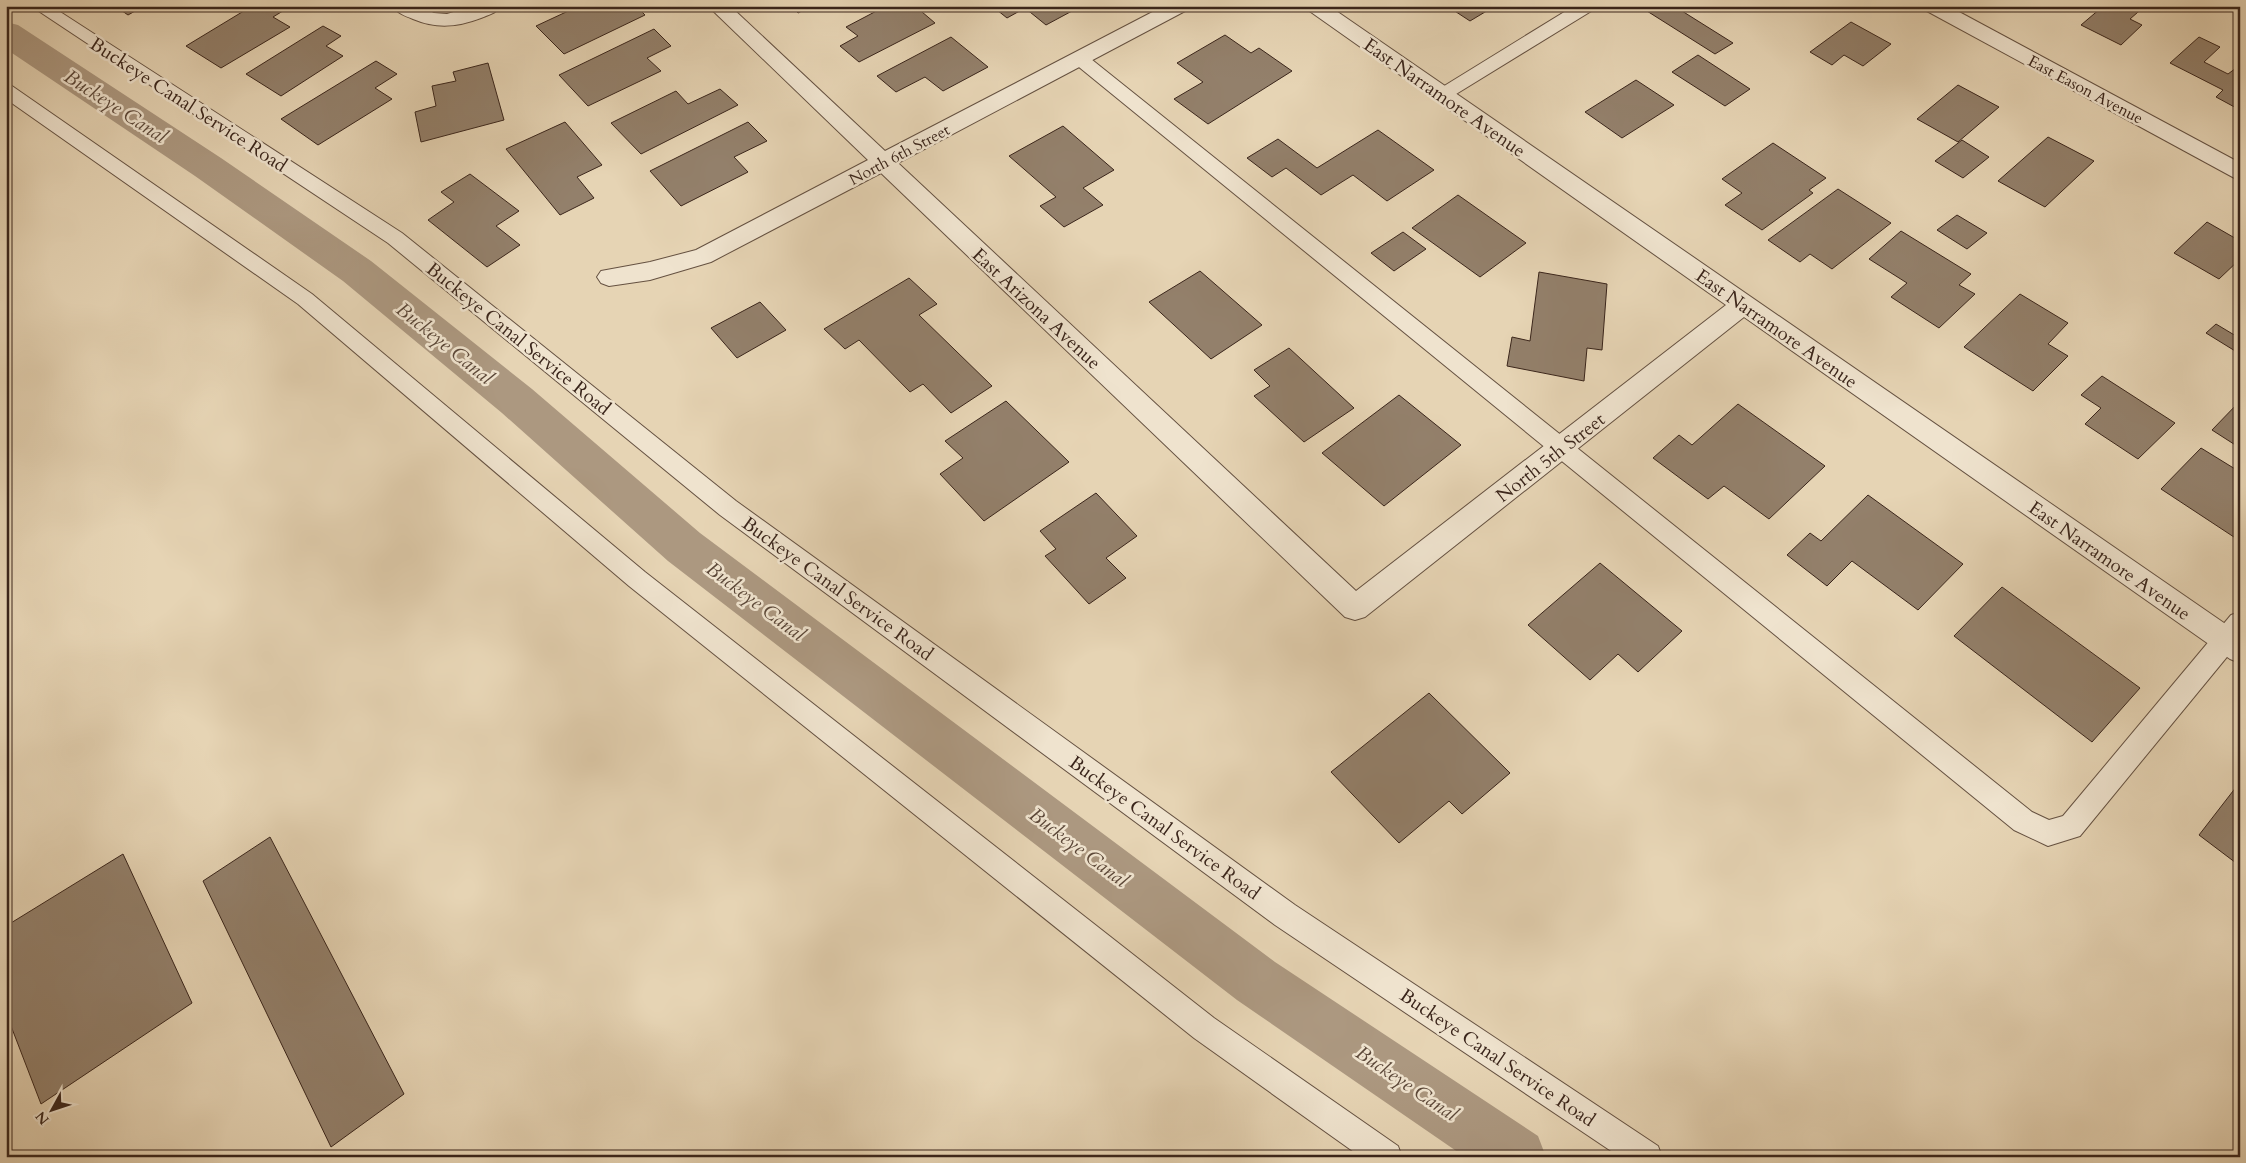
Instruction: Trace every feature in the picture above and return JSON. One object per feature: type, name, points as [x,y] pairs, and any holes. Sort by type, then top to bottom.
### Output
[{"type":"street","points":[[403,6],[428,19],[441,22],[460,19],[491,6]]},
{"type":"street","name":"East Arizona Avenue","points":[[718,6],[1355,608]]},
{"type":"street","name":"North 6th Street","points":[[609,278],[650,271],[703,256],[884,163],[1180,6]]},
{"type":"street","name":"East Narramore Avenue","points":[[1315,6],[1744,304],[2235,638]]},
{"type":"street","name":"East Eason Avenue","points":[[1932,6],[2240,173]]},
{"type":"street","name":"North 5th Street","points":[[1355,608],[1561,449],[1744,304]]},
{"type":"lane","name":"Buckeye Canal Service Road","points":[[39,6],[395,238],[728,508],[1285,915],[1647,1157]]},
{"type":"lane","points":[[1442,95],[1587,6]]},
{"type":"lane","points":[[1080,59],[2023,821],[2048,833],[2071,827],[2235,638]]},
{"type":"lane","points":[[6,90],[306,299],[637,579],[1172,1004],[1387,1157]]},
{"type":"building","points":[[115,6],[144,6],[128,15]]},
{"type":"building","points":[[252,6],[291,6],[273,17],[290,27],[221,68],[186,46]]},
{"type":"building","points":[[579,6],[636,6],[645,15],[564,54],[536,26]]},
{"type":"building","points":[[791,6],[811,6],[798,13]]},
{"type":"building","points":[[886,6],[915,6],[935,23],[859,62],[840,46],[858,36],[846,27]]},
{"type":"building","points":[[992,6],[1065,6],[1072,11],[1046,25],[1025,8],[1007,18]]},
{"type":"building","points":[[1447,6],[1495,6],[1470,21]]},
{"type":"building","points":[[1639,6],[1674,6],[1733,43],[1715,54]]},
{"type":"building","points":[[2098,6],[2145,6],[2130,19],[2142,25],[2121,45],[2081,25],[2101,8]]},
{"type":"building","points":[[1851,22],[1891,44],[1863,66],[1844,55],[1832,65],[1810,52]]},
{"type":"building","points":[[323,26],[341,36],[326,46],[343,56],[281,96],[246,74]]},
{"type":"building","points":[[654,29],[671,46],[647,58],[661,71],[588,106],[559,75]]},
{"type":"building","points":[[1225,35],[1251,53],[1259,48],[1292,71],[1208,124],[1174,99],[1203,82],[1177,63]]},
{"type":"building","points":[[951,37],[988,67],[943,91],[925,77],[896,92],[877,76]]},
{"type":"building","points":[[2199,37],[2220,47],[2204,62],[2228,74],[2240,65],[2240,110],[2216,97],[2223,90],[2170,63]]},
{"type":"building","points":[[1698,55],[1750,89],[1725,106],[1672,72]]},
{"type":"building","points":[[376,61],[397,74],[375,88],[392,99],[318,145],[281,119]]},
{"type":"building","points":[[488,63],[504,120],[421,142],[415,112],[436,106],[432,86],[456,81],[453,72]]},
{"type":"building","points":[[1636,80],[1674,105],[1622,138],[1585,112]]},
{"type":"building","points":[[1958,85],[1999,107],[1958,142],[1917,119]]},
{"type":"building","points":[[720,89],[738,105],[641,154],[611,123],[676,91],[688,104]]},
{"type":"building","points":[[565,122],[602,165],[577,177],[594,198],[560,215],[506,149]]},
{"type":"building","points":[[748,122],[767,141],[734,157],[748,172],[681,206],[650,171]]},
{"type":"building","points":[[1063,126],[1114,170],[1083,188],[1103,205],[1064,227],[1040,206],[1056,197],[1009,156]]},
{"type":"building","points":[[1378,130],[1434,170],[1387,201],[1353,175],[1321,195],[1286,168],[1272,177],[1247,158],[1278,139],[1317,168]]},
{"type":"building","points":[[2048,137],[2094,161],[2045,207],[1998,181]]},
{"type":"building","points":[[1962,140],[1989,157],[1963,178],[1935,161]]},
{"type":"building","points":[[1773,143],[1826,178],[1809,190],[1813,193],[1762,230],[1725,205],[1742,193],[1722,179]]},
{"type":"building","points":[[470,174],[519,211],[496,226],[520,245],[487,267],[428,220],[454,202],[441,192]]},
{"type":"building","points":[[1838,189],[1891,223],[1832,269],[1810,254],[1800,262],[1768,240]]},
{"type":"building","points":[[1458,195],[1526,243],[1480,277],[1412,228]]},
{"type":"building","points":[[1957,215],[1987,233],[1967,249],[1937,230]]},
{"type":"building","points":[[2207,222],[2240,241],[2240,259],[2219,279],[2174,253]]},
{"type":"building","points":[[1901,231],[1971,274],[1959,285],[1975,294],[1939,328],[1891,297],[1907,283],[1869,259]]},
{"type":"building","points":[[1403,232],[1426,249],[1394,271],[1371,253]]},
{"type":"building","points":[[1200,271],[1262,325],[1211,359],[1149,302]]},
{"type":"building","points":[[1539,272],[1607,284],[1602,350],[1587,348],[1584,381],[1507,366],[1512,337],[1530,341]]},
{"type":"building","points":[[909,278],[937,304],[919,315],[992,386],[951,413],[923,384],[910,392],[859,340],[845,349],[824,329]]},
{"type":"building","points":[[2020,294],[2068,323],[2048,344],[2068,356],[2033,391],[1964,347]]},
{"type":"building","points":[[760,302],[786,330],[737,358],[711,328]]},
{"type":"building","points":[[2216,324],[2236,336],[2240,333],[2240,354],[2206,333]]},
{"type":"building","points":[[1289,348],[1354,408],[1304,442],[1254,396],[1270,386],[1254,370]]},
{"type":"building","points":[[2102,376],[2175,423],[2138,459],[2085,424],[2101,408],[2081,395]]},
{"type":"building","points":[[1399,395],[1461,445],[1384,506],[1322,453]]},
{"type":"building","points":[[1006,401],[1069,462],[984,521],[940,474],[963,458],[945,441]]},
{"type":"building","points":[[2240,401],[2240,448],[2212,430]]},
{"type":"building","points":[[1738,404],[1825,466],[1769,519],[1724,486],[1708,499],[1653,458],[1679,435],[1692,445]]},
{"type":"building","points":[[2201,448],[2240,472],[2240,541],[2161,489]]},
{"type":"building","points":[[1096,493],[1137,536],[1106,558],[1126,578],[1089,604],[1045,556],[1056,549],[1040,531]]},
{"type":"building","points":[[1868,495],[1963,564],[1918,610],[1852,561],[1827,586],[1787,555],[1810,533],[1821,541]]},
{"type":"building","points":[[1600,563],[1682,631],[1638,672],[1618,654],[1590,680],[1528,625]]},
{"type":"building","points":[[2002,587],[2140,688],[2092,742],[1954,636]]},
{"type":"building","points":[[1429,693],[1510,773],[1462,814],[1449,801],[1399,843],[1331,772]]},
{"type":"building","points":[[2240,782],[2240,866],[2199,835]]},
{"type":"building","points":[[270,837],[404,1094],[331,1147],[203,881]]},
{"type":"building","points":[[123,854],[192,1003],[41,1104],[6,1013],[6,926]]},
{"type":"waterway","name":"Buckeye Canal","points":[[6,33],[208,167],[357,271],[517,401],[684,547],[1256,981],[1517,1157]]}]
